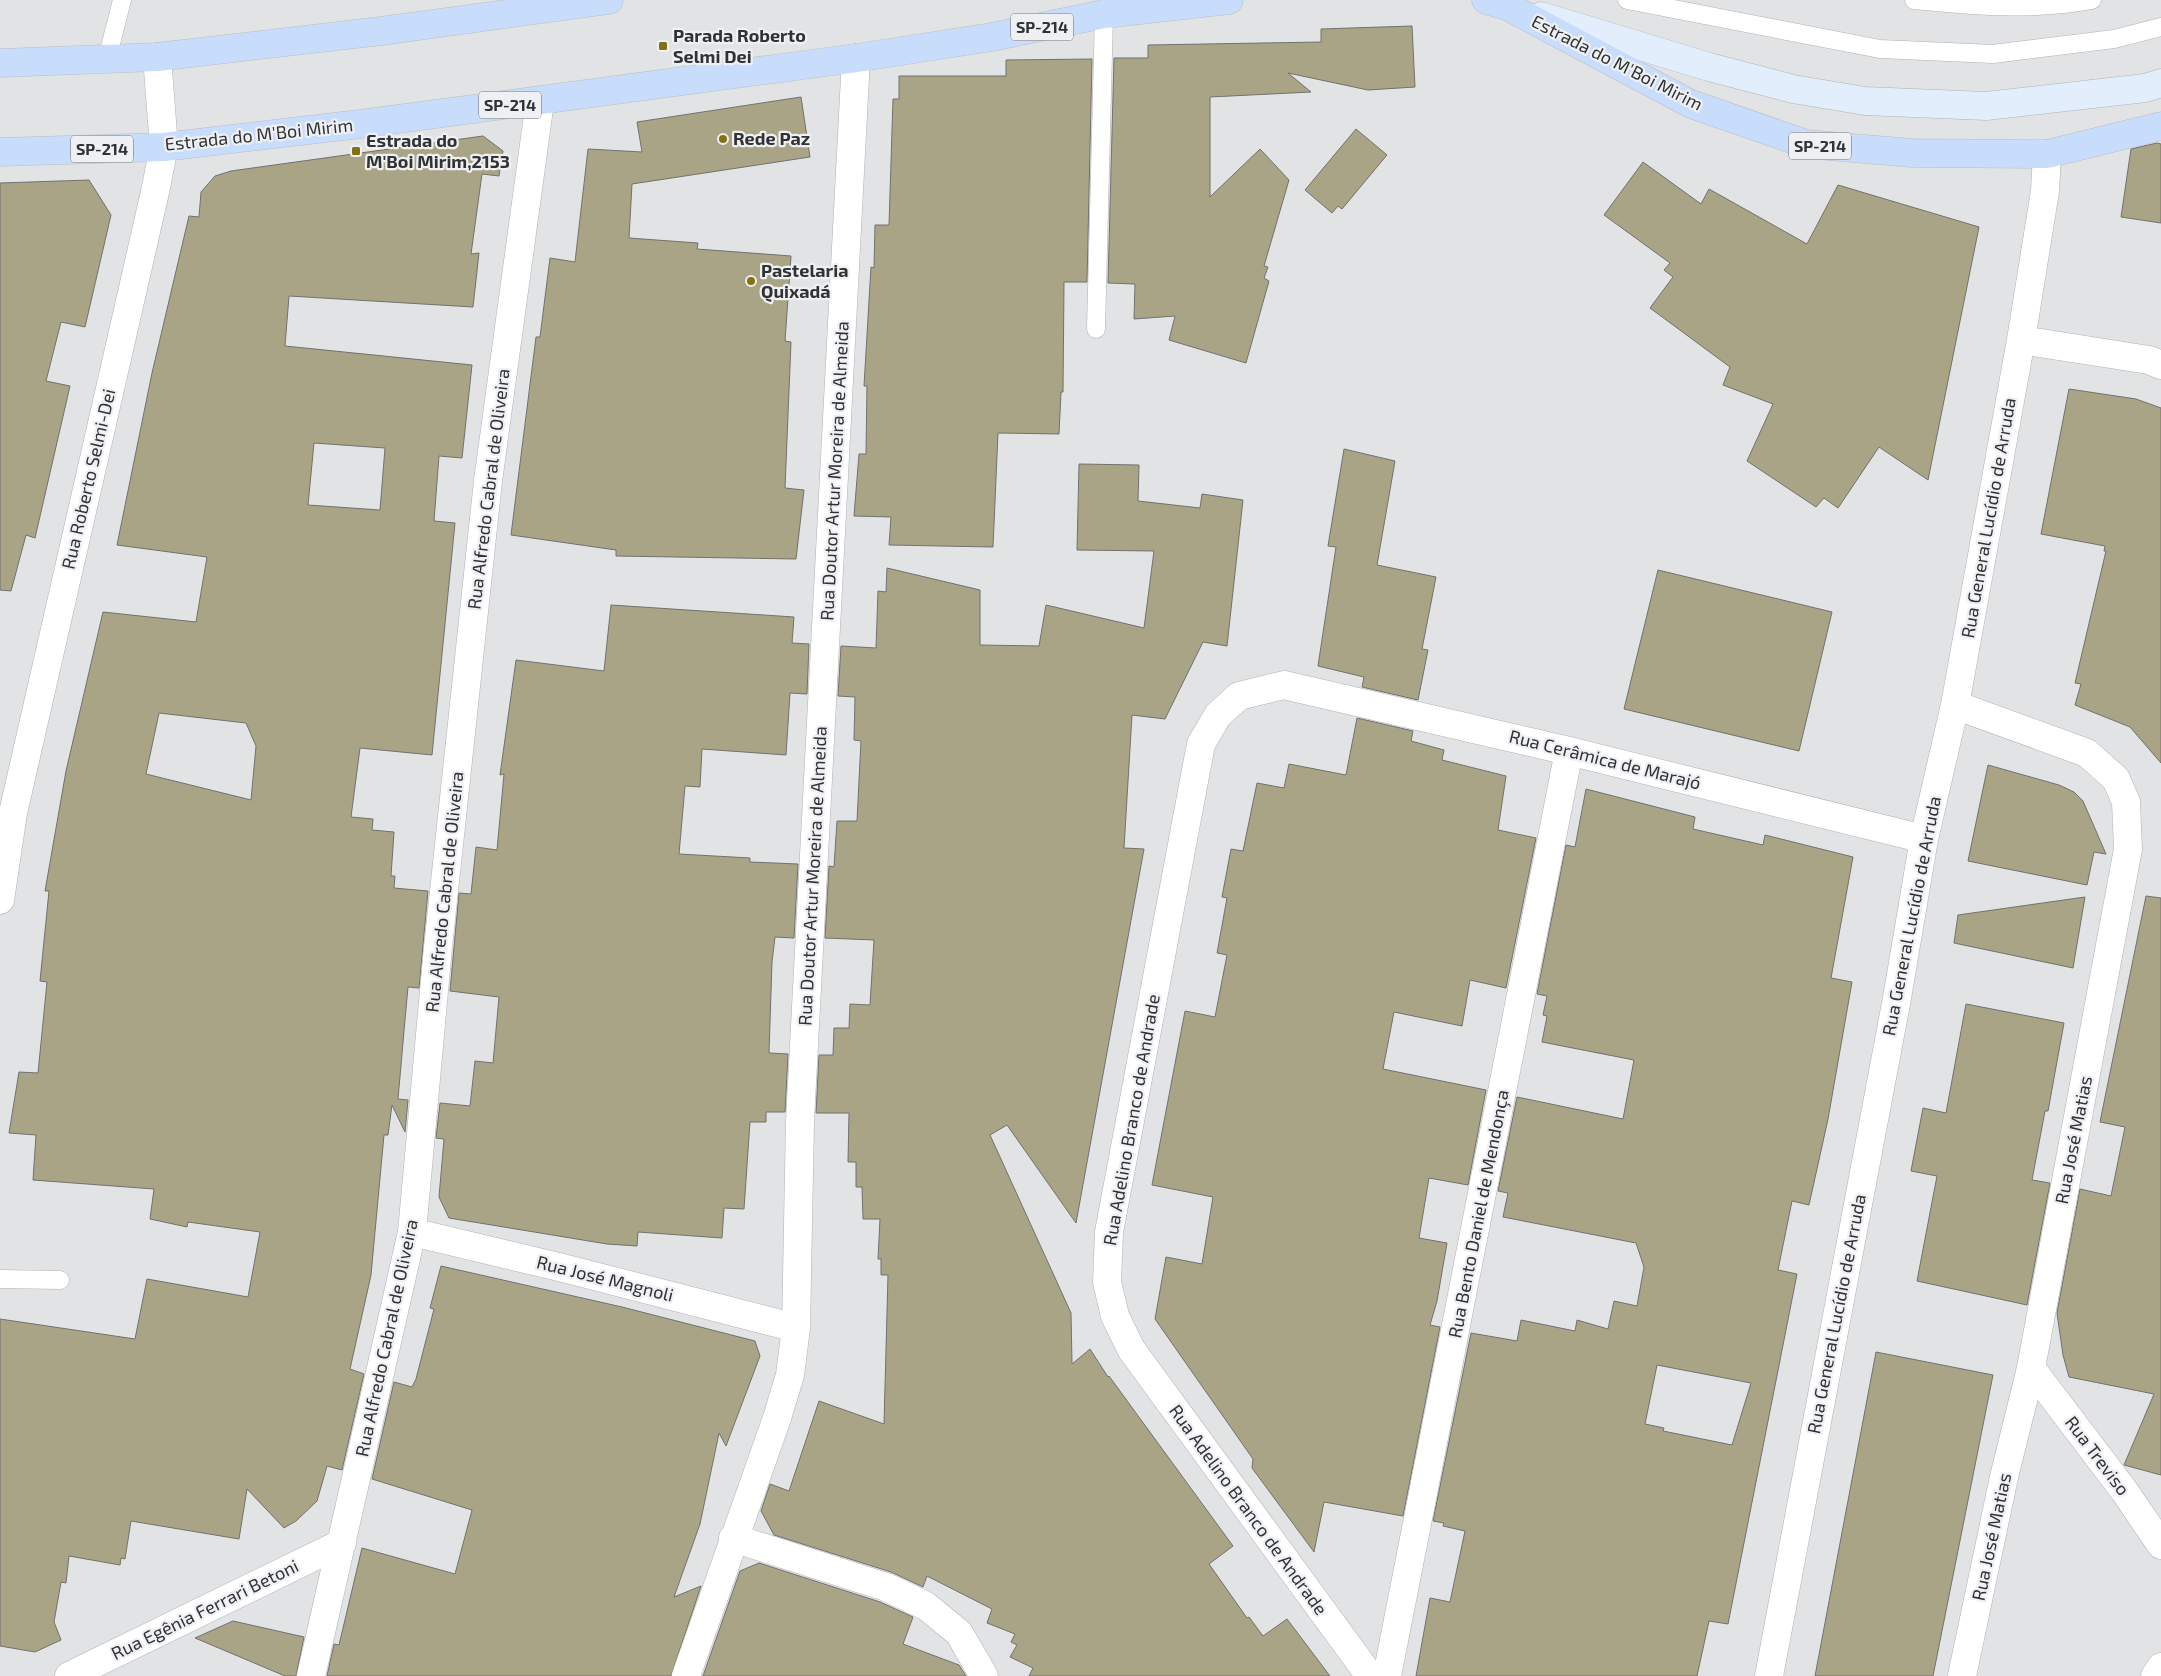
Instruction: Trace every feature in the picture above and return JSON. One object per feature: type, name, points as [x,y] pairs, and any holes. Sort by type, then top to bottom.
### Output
[{"type":"main road","points":[[0,62],[157,57],[381,31],[609,0]]},
{"type":"main road","name":"Estrada do M'Boi Mirim","points":[[0,152],[164,146],[540,101],[856,58],[992,37],[1104,14],[1229,0]]},
{"type":"main road","points":[[1496,3],[1709,67],[1793,89],[1865,101],[1986,106],[2145,88],[2161,83]]},
{"type":"main road","name":"Estrada do M'Boi Mirim","points":[[1496,3],[1691,104],[1806,144],[1912,154],[2047,154],[2161,126]]},
{"type":"street","name":"Rua Roberto Selmi-Dei","points":[[0,900],[6,810],[155,192],[164,146],[157,57]]},
{"type":"street","name":"Rua Doutor Artur Moreira de Almeida","points":[[686,1676],[790,1375],[796,1328],[800,1121],[856,58]]},
{"type":"street","name":"Rua Alfredo Cabral de Oliveira","points":[[311,1676],[412,1232],[438,947],[487,491],[540,101]]},
{"type":"street","name":"Rua General Lucídio de Arruda","points":[[1769,1676],[1893,1018],[1924,839],[1955,705],[2021,340],[2045,191],[2047,154]]},
{"type":"street","points":[[2021,340],[2149,360],[2161,365]]},
{"type":"street","name":"Rua Cerâmica de Marajó","points":[[1284,685],[1568,751],[1924,839]]},
{"type":"street","name":"Rua Adelino Branco de Andrade","points":[[1284,685],[1239,696],[1218,715],[1201,744],[1109,1232],[1107,1282],[1115,1316],[1131,1349],[1370,1676]]},
{"type":"street","name":"Rua José Matias","points":[[1955,705],[2087,753],[2116,779],[2126,802],[2128,849],[2031,1368],[2004,1477],[1962,1676]]},
{"type":"street","name":"Rua Bento Daniel de Mendonça","points":[[1387,1676],[1568,751]]},
{"type":"street","name":"Rua José Magnoli","points":[[412,1232],[563,1268],[796,1328]]},
{"type":"street","name":"Rua Treviso","points":[[2031,1368],[2125,1492],[2161,1545]]},
{"type":"street","points":[[733,1538],[886,1587],[926,1606],[959,1633],[984,1676]]},
{"type":"street","name":"Rua Egênia Ferrari Betoni","points":[[69,1676],[342,1543]]},
{"type":"street","points":[[2155,1676],[2161,1667]]},
{"type":"lane","points":[[106,59],[122,0]]},
{"type":"lane","points":[[1627,0],[1890,49],[1993,54],[2114,39],[2161,27]]},
{"type":"lane","points":[[1914,0],[1996,8],[2068,4],[2092,0]]},
{"type":"lane","points":[[1096,329],[1104,14]]},
{"type":"lane","points":[[0,1279],[60,1280]]},
{"type":"building","points":[[1412,26],[1415,87],[1368,90],[1288,73],[1311,92],[1210,97],[1210,197],[1260,149],[1289,180],[1264,266],[1268,267],[1264,278],[1269,281],[1246,363],[1169,340],[1175,316],[1134,319],[1135,284],[1108,283],[1114,58],[1148,58],[1148,45],[1321,42],[1321,29]]},
{"type":"building","points":[[1092,59],[1087,282],[1064,282],[1063,392],[1061,392],[1059,434],[998,433],[993,547],[889,545],[891,517],[854,516],[859,454],[866,454],[867,386],[864,386],[871,267],[874,268],[875,225],[889,225],[893,99],[899,99],[899,76],[1006,76],[1006,60]]},
{"type":"building","points":[[801,97],[810,157],[632,184],[629,238],[698,243],[697,249],[791,256],[785,341],[791,342],[785,488],[804,490],[796,559],[616,556],[616,550],[511,535],[536,337],[540,337],[550,258],[575,262],[588,149],[642,152],[637,122]]},
{"type":"building","points":[[1356,129],[1387,155],[1342,209],[1338,206],[1332,213],[1305,190]]},
{"type":"building","points":[[483,136],[503,151],[499,176],[482,174],[471,254],[479,253],[473,307],[289,296],[285,346],[472,365],[462,458],[439,456],[434,521],[455,523],[432,755],[360,748],[351,817],[373,819],[372,830],[394,832],[391,876],[395,876],[394,888],[428,891],[419,988],[408,987],[398,1099],[408,1100],[405,1132],[392,1105],[388,1135],[384,1135],[371,1275],[350,1369],[364,1374],[342,1470],[327,1466],[317,1501],[296,1521],[284,1528],[247,1489],[239,1539],[131,1521],[125,1559],[121,1558],[120,1565],[69,1556],[66,1583],[61,1582],[54,1622],[61,1640],[35,1652],[0,1646],[0,1319],[135,1339],[147,1279],[248,1297],[260,1232],[188,1222],[187,1227],[150,1219],[154,1189],[33,1180],[36,1135],[9,1133],[19,1072],[38,1073],[47,982],[40,981],[49,891],[45,891],[66,771],[103,612],[196,622],[207,557],[117,545],[152,373],[189,216],[199,217],[201,192],[215,176],[231,171]],"holes":[[[314,443],[385,448],[380,510],[308,505]],[[159,713],[246,723],[256,746],[251,800],[146,774]]]},
{"type":"building","points":[[2157,143],[2161,144],[2161,223],[2121,217],[2131,149]]},
{"type":"building","points":[[1643,162],[1701,204],[1709,189],[1807,244],[1838,185],[1979,227],[1928,480],[1879,447],[1838,508],[1824,498],[1816,507],[1747,461],[1773,404],[1723,385],[1730,367],[1650,308],[1673,277],[1664,270],[1670,263],[1604,215]]},
{"type":"building","points":[[89,180],[111,215],[85,327],[61,322],[46,381],[70,386],[35,538],[26,535],[11,591],[0,590],[0,183]]},
{"type":"building","points":[[2069,389],[2136,399],[2161,408],[2161,763],[2130,727],[2075,705],[2081,684],[2075,683],[2106,551],[2104,551],[2105,546],[2041,534]]},
{"type":"building","points":[[1344,449],[1395,461],[1377,565],[1436,577],[1422,649],[1428,650],[1418,700],[1362,687],[1364,677],[1318,666],[1336,547],[1328,546]]},
{"type":"building","points":[[1079,464],[1139,465],[1138,501],[1200,508],[1202,494],[1243,500],[1227,646],[1203,642],[1165,719],[1132,715],[1124,848],[1144,849],[1076,1223],[1007,1125],[990,1135],[1071,1313],[1072,1364],[1090,1349],[1108,1377],[1233,1546],[1209,1564],[1247,1618],[1249,1617],[1263,1636],[1287,1619],[1330,1676],[1029,1676],[1033,1668],[1010,1657],[1017,1645],[1011,1642],[1015,1634],[987,1623],[992,1609],[927,1576],[923,1587],[891,1572],[774,1535],[761,1511],[770,1484],[789,1491],[819,1401],[884,1424],[888,1275],[881,1275],[881,1259],[878,1259],[880,1219],[863,1219],[862,1187],[856,1187],[856,1162],[848,1162],[849,1113],[816,1113],[819,1055],[833,1055],[834,1028],[849,1028],[850,1004],[870,1005],[874,940],[825,938],[829,866],[834,867],[837,821],[857,821],[861,741],[854,740],[855,697],[838,696],[841,646],[876,648],[878,591],[886,592],[887,568],[980,590],[980,645],[1039,646],[1046,605],[1144,628],[1154,551],[1077,550]]},
{"type":"building","points":[[1658,570],[1832,612],[1799,751],[1624,709]]},
{"type":"building","points":[[611,605],[794,617],[792,643],[809,644],[807,694],[790,693],[786,755],[702,749],[700,787],[685,786],[679,854],[750,858],[750,862],[798,864],[794,938],[775,937],[772,962],[769,1053],[788,1054],[785,1112],[766,1112],[766,1122],[750,1122],[744,1209],[724,1208],[722,1238],[638,1232],[637,1246],[607,1244],[449,1218],[439,1197],[444,1139],[436,1138],[440,1103],[470,1106],[475,1061],[493,1063],[499,997],[450,991],[459,893],[471,894],[476,847],[497,850],[504,774],[500,775],[516,660],[604,671]]},
{"type":"building","points":[[1357,718],[1413,731],[1411,741],[1444,750],[1442,760],[1506,776],[1498,830],[1536,838],[1506,988],[1470,980],[1462,1026],[1394,1012],[1383,1069],[1486,1090],[1468,1185],[1429,1178],[1419,1238],[1447,1243],[1437,1301],[1430,1325],[1440,1327],[1403,1516],[1324,1502],[1314,1552],[1252,1468],[1253,1459],[1155,1319],[1166,1257],[1202,1264],[1213,1197],[1152,1185],[1185,1011],[1215,1017],[1227,955],[1217,953],[1227,898],[1222,897],[1231,849],[1243,851],[1257,783],[1284,788],[1289,764],[1346,775]]},
{"type":"building","points":[[1988,765],[2059,785],[2074,792],[2083,801],[2106,854],[2094,852],[2087,885],[1968,861]]},
{"type":"building","points":[[1586,789],[1695,817],[1693,829],[1763,845],[1765,835],[1853,857],[1831,978],[1852,982],[1828,1119],[1809,1205],[1792,1201],[1778,1270],[1797,1274],[1728,1624],[1709,1621],[1697,1676],[1416,1676],[1430,1598],[1450,1602],[1465,1531],[1443,1526],[1444,1523],[1433,1521],[1471,1333],[1517,1341],[1521,1320],[1575,1331],[1577,1320],[1608,1329],[1614,1301],[1637,1306],[1644,1267],[1636,1243],[1503,1217],[1508,1193],[1498,1191],[1517,1097],[1623,1119],[1634,1060],[1542,1042],[1547,1016],[1543,1015],[1547,996],[1537,994],[1566,845],[1575,847]],"holes":[[[1657,1365],[1751,1383],[1732,1445],[1663,1431],[1664,1428],[1645,1424]]]},
{"type":"building","points":[[2146,896],[2161,898],[2161,1475],[2124,1465],[2154,1394],[2069,1377],[2063,1355],[2057,1313],[2080,1189],[2111,1196],[2125,1127],[2100,1122]]},
{"type":"building","points":[[2085,897],[2073,968],[1954,943],[1958,915]]},
{"type":"building","points":[[1966,1004],[2064,1023],[2048,1111],[2045,1111],[2032,1180],[2050,1183],[2027,1305],[1917,1281],[1937,1176],[1911,1171],[1923,1108],[1946,1113]]},
{"type":"building","points":[[441,1266],[622,1307],[755,1341],[760,1356],[726,1446],[719,1433],[700,1524],[674,1597],[701,1586],[671,1676],[327,1676],[334,1644],[339,1645],[362,1548],[455,1574],[472,1510],[372,1479],[394,1382],[412,1387],[416,1379],[434,1309],[430,1308]]},
{"type":"building","points":[[1876,1352],[1993,1375],[1933,1676],[1815,1676]]},
{"type":"building","points":[[759,1563],[880,1602],[913,1617],[903,1644],[959,1665],[966,1676],[703,1676],[740,1571]]},
{"type":"building","points":[[233,1621],[304,1637],[296,1676],[285,1676],[195,1638]]},
{"type":"place","name":"Parada Roberto Selmi Dei","points":[[663,46]]},
{"type":"place","name":"Rede Paz","points":[[723,139]]},
{"type":"place","name":"Estrada do M'Boi Mirim,2153","points":[[356,151]]},
{"type":"place","name":"Pastelaria Quixadá","points":[[751,281]]}]
